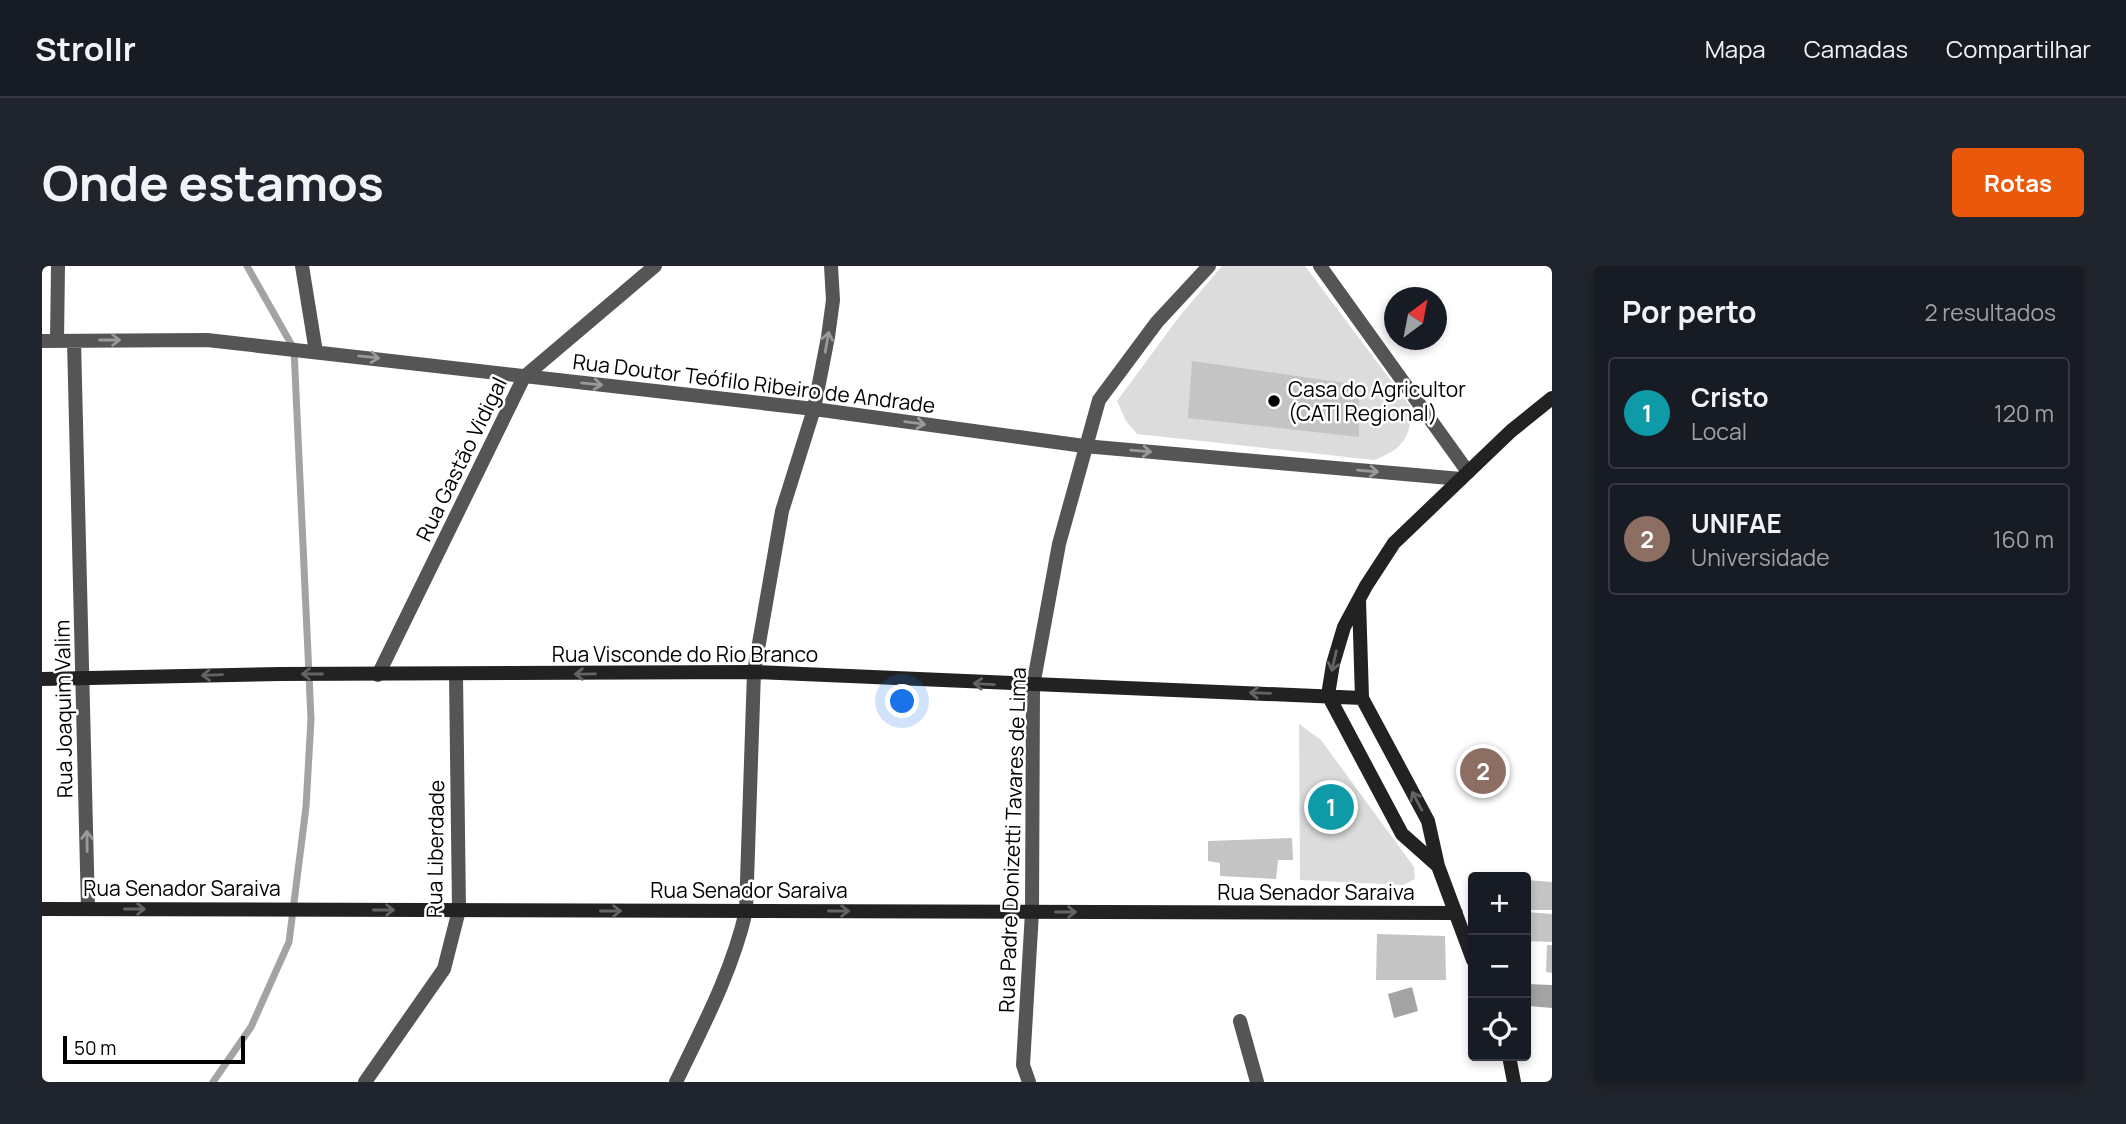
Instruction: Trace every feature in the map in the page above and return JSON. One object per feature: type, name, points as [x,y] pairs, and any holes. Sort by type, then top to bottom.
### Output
[{"type":"main road","points":[[1438,866],[1402,834],[1328,695],[1333,664],[1344,627],[1394,543],[1552,398]]},
{"type":"main road","points":[[1359,598],[1362,698],[1427,821],[1438,866],[1468,946]]},
{"type":"main road","name":"Rua Visconde do Rio Branco","points":[[42,679],[280,674],[754,672],[1362,698]]},
{"type":"main road","name":"Rua Senador Saraiva","points":[[42,909],[1456,913]]},
{"type":"main road","points":[[1510,1061],[1514,1082]]},
{"type":"street","points":[[49,341],[58,266]]},
{"type":"street","points":[[302,266],[309,351]]},
{"type":"street","name":"Rua Gastão Vidigal","points":[[378,675],[524,377],[655,266]]},
{"type":"street","points":[[676,1082],[726,977],[738,947],[746,911],[754,672],[782,511],[814,409],[833,300],[831,266]]},
{"type":"street","name":"Rua Padre Donizetti Tavares de Lima","points":[[1029,1082],[1023,1065],[1032,912],[1033,686],[1059,544],[1084,446],[1100,400],[1157,322],[1209,266]]},
{"type":"street","points":[[1320,266],[1465,475]]},
{"type":"street","name":"Rua Doutor Teófilo Ribeiro de Andrade","points":[[49,341],[207,340],[814,409],[1084,446],[1465,475]]},
{"type":"street","name":"Rua Joaquim Valim","points":[[74,341],[88,909]]},
{"type":"street","name":"Rua Liberdade","points":[[365,1082],[444,969],[459,910],[456,675]]},
{"type":"street","points":[[1240,1021],[1257,1082]]},
{"type":"shaded area","points":[[1222,266],[1305,266],[1410,406],[1410,426],[1407,434],[1392,452],[1374,460],[1137,434],[1126,421],[1117,401],[1179,317]]},
{"type":"shaded area","points":[[1299,724],[1321,740],[1414,867],[1415,879],[1403,885],[1300,880]]},
{"type":"shaded area","points":[[1531,984],[1552,985],[1552,1008],[1531,1006]]},
{"type":"shaded area","points":[[1412,987],[1418,1011],[1394,1018],[1388,994]]},
{"type":"building","name":"Casa do Agricultor (CATI Regional)","points":[[1192,361],[1359,385],[1359,437],[1188,418]]},
{"type":"building","points":[[1292,838],[1293,860],[1278,860],[1276,879],[1220,876],[1220,863],[1208,861],[1208,841]]},
{"type":"building","points":[[1531,880],[1552,882],[1552,910],[1531,910]]},
{"type":"building","points":[[1531,912],[1552,914],[1552,942],[1531,941]]},
{"type":"building","points":[[1377,934],[1445,936],[1446,980],[1376,980]]},
{"type":"building","points":[[1547,945],[1552,945],[1552,973],[1546,972]]},
{"type":"waterway","points":[[213,1082],[251,1027],[289,942],[306,807],[311,719],[294,349],[247,266]]},
{"type":"place","name":"Casa do Agricultor (CATI Regional)","points":[[1274,401]]},
{"type":"place","name":"UNIFAE","points":[[1483,771]]},
{"type":"place","name":"Cristo","points":[[1331,807]]}]
